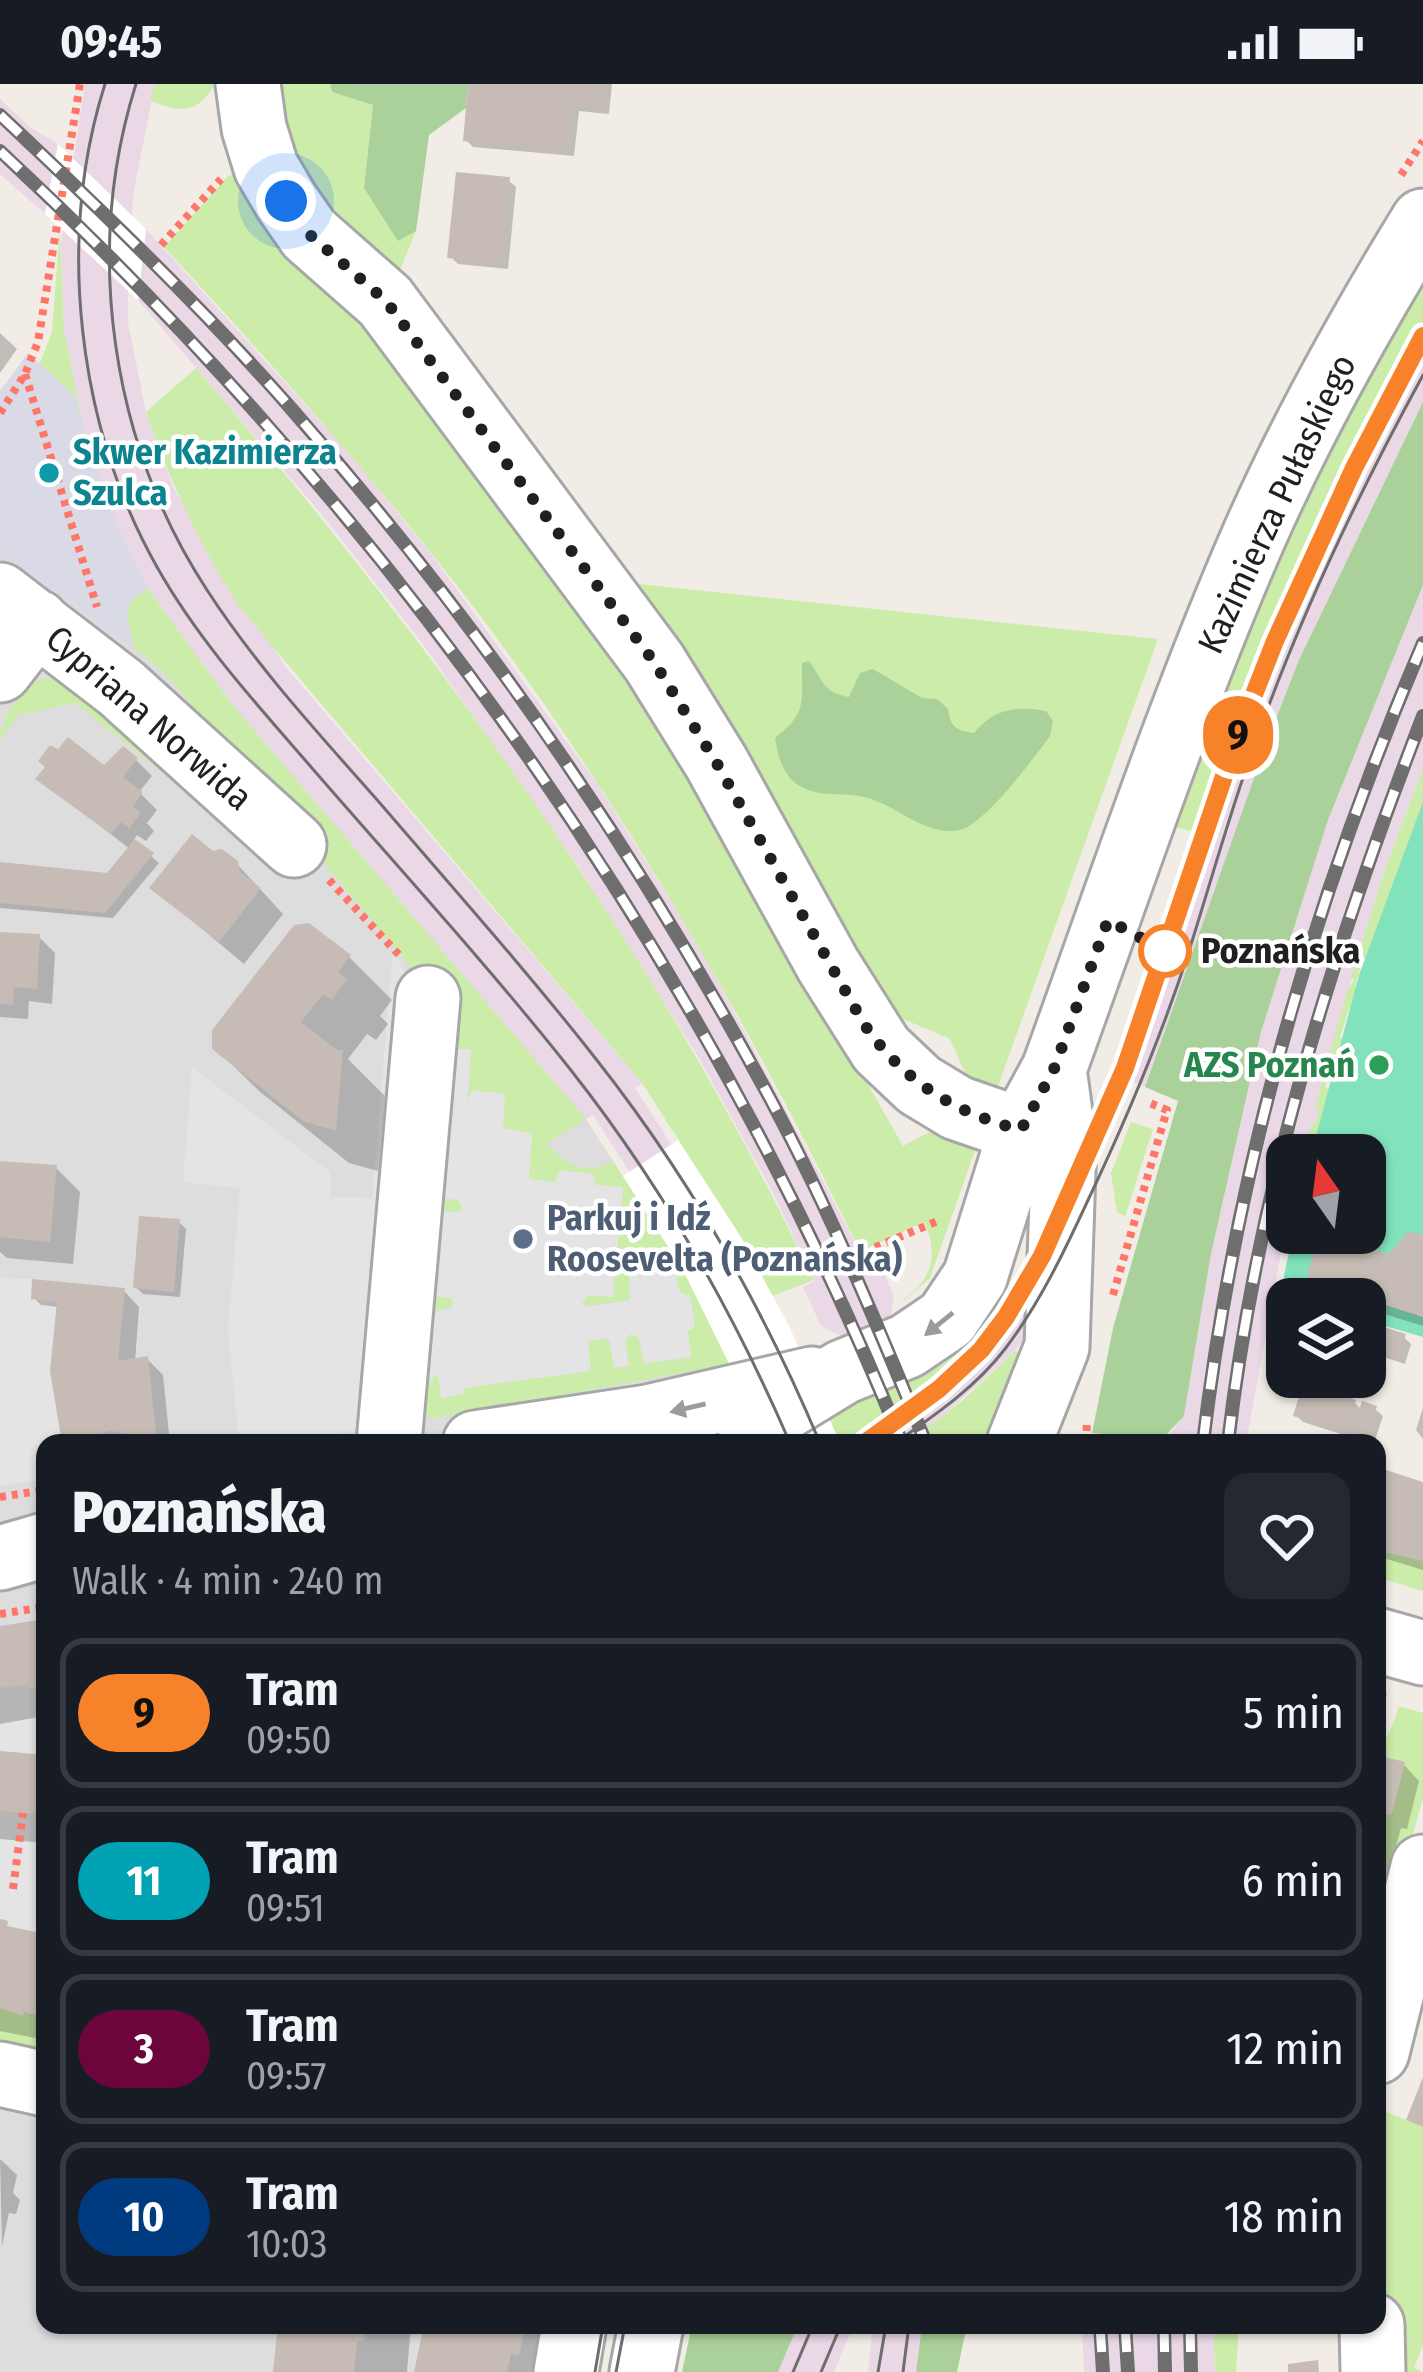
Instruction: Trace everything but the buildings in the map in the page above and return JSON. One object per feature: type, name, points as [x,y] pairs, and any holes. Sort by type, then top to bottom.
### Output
[{"type":"street","points":[[248,84],[266,166],[286,201],[309,234],[386,301],[654,662],[881,1049],[919,1085],[957,1108],[1021,1130]]},
{"type":"street","name":"Kazimierza Pułaskiego","points":[[758,1434],[784,1408],[843,1372],[938,1328],[956,1310],[975,1277],[1021,1130],[1054,1069],[1204,656],[1256,531],[1321,401],[1423,221]]},
{"type":"street","name":"Cypriana Norwida","points":[[27,633],[295,845]]},
{"type":"street","points":[[390,1434],[428,998]]},
{"type":"street","name":"Kazimierza Pułaskiego","points":[[1054,1069],[1064,1142],[1057,1347],[1061,1428]]},
{"type":"street","points":[[535,1434],[648,1417],[843,1372]]},
{"type":"street","points":[[0,1539],[36,1541]]},
{"type":"street","points":[[0,1558],[36,1545]]},
{"type":"street","points":[[1386,2015],[1423,1867]]},
{"type":"street","points":[[0,2074],[36,2082]]},
{"type":"street","points":[[566,2372],[572,2334]]},
{"type":"street","points":[[642,2372],[649,2334]]},
{"type":"street","points":[[1372,2334],[1373,2372]]},
{"type":"path","points":[[0,413],[25,374],[38,342],[80,84]]},
{"type":"path","points":[[161,245],[224,175]]},
{"type":"path","points":[[25,374],[97,601],[97,619],[27,633]]},
{"type":"path","points":[[295,845],[397,950],[428,998]]},
{"type":"path","points":[[1111,1302],[1167,1110],[1147,1102]]},
{"type":"path","points":[[864,1252],[925,1224]]},
{"type":"path","points":[[1061,1428],[1093,1434]]},
{"type":"path","points":[[0,1614],[36,1608]]},
{"type":"path","points":[[13,1889],[23,1813]]},
{"type":"shaded area","points":[[85,84],[155,84],[134,190],[128,323],[147,417],[173,487],[285,666],[642,1083],[635,1088],[732,1238],[690,1266],[593,1115],[586,1119],[231,703],[142,580],[110,509],[85,436],[64,329],[61,242]]},
{"type":"shaded area","points":[[0,99],[30,127],[58,144],[45,214],[0,174]]},
{"type":"shaded area","points":[[146,229],[349,453],[432,555],[598,785],[701,949],[864,1259],[876,1255],[894,1296],[891,1316],[925,1393],[949,1375],[984,1335],[1048,1227],[1031,1327],[1015,1351],[937,1421],[942,1434],[867,1434],[880,1424],[841,1336],[821,1326],[803,1287],[815,1281],[771,1189],[700,1060],[578,866],[422,643],[323,516],[138,300]]},
{"type":"shaded area","points":[[1423,322],[1423,402],[1299,660],[1145,1087],[1126,1079],[1208,838],[1198,833],[1253,678],[1372,412]]},
{"type":"shaded area","name":"Skwer Kazimierza Szulca","points":[[28,353],[76,397],[110,509],[148,589],[131,600],[127,615],[134,648],[0,554],[0,391]]},
{"type":"shaded area","points":[[0,554],[231,703],[586,1119],[683,1270],[732,1364],[704,1434],[36,1434],[36,2334],[559,2334],[555,2372],[0,2372]]},
{"type":"shaded area","points":[[1423,585],[1423,768],[1383,875],[1316,1122],[1309,1134],[1266,1134],[1266,1254],[1281,1254],[1276,1278],[1266,1278],[1266,1334],[1248,1434],[1169,1434],[1184,1416],[1211,1254],[1261,1032],[1328,820]]},
{"type":"shaded area","points":[[393,951],[414,989],[367,1430],[238,1434],[228,1331],[240,1188],[183,1182],[192,1067],[330,1172],[330,1197],[372,1198]]},
{"type":"shaded area","name":"Parkuj i Idź Roosevelta (Poznańska)","points":[[439,1047],[471,1050],[467,1104],[472,1090],[505,1094],[503,1128],[532,1134],[529,1179],[555,1182],[560,1170],[593,1174],[596,1185],[623,1187],[613,1297],[588,1295],[582,1303],[586,1307],[628,1301],[628,1269],[674,1266],[680,1293],[690,1296],[695,1327],[688,1331],[691,1357],[644,1364],[639,1338],[631,1334],[625,1340],[629,1366],[614,1368],[610,1342],[604,1338],[588,1342],[591,1371],[464,1388],[465,1394],[441,1398],[438,1374],[424,1385],[432,1312],[452,1309],[454,1303],[451,1298],[424,1295],[431,1210],[462,1209],[459,1200],[432,1197],[440,1103],[454,1103],[439,1100]]},
{"type":"shaded area","points":[[0,1278],[32,1279],[57,1302],[50,1371],[60,1434],[36,1434],[36,1480],[0,1486]]},
{"type":"shaded area","points":[[36,1685],[36,1754],[0,1751],[0,1688]]},
{"type":"shaded area","points":[[0,1811],[36,1814],[36,1932],[7,1926],[0,1919]]},
{"type":"shaded area","points":[[794,2334],[850,2334],[834,2372],[778,2372]]},
{"type":"shaded area","points":[[872,2334],[921,2334],[916,2372],[868,2372]]},
{"type":"shaded area","points":[[1082,2334],[1213,2334],[1215,2372],[1084,2372]]},
{"type":"green space","points":[[155,84],[215,84],[195,106],[179,109],[150,100]]},
{"type":"green space","points":[[267,84],[330,84],[332,92],[373,105],[364,188],[398,240],[416,231],[401,268],[374,267],[299,193]]},
{"type":"green space","points":[[330,84],[468,84],[466,108],[429,135],[416,231],[398,241],[364,188],[373,105],[332,92]]},
{"type":"green space","points":[[242,169],[531,516],[777,924],[903,1146],[937,1128],[982,1131],[930,1278],[901,1303],[923,1282],[930,1265],[932,1248],[924,1222],[860,1251],[682,919],[528,681],[361,467],[164,247],[227,177]]},
{"type":"green space","points":[[60,228],[64,329],[85,436],[110,509],[142,580],[231,703],[586,1119],[547,1144],[577,1166],[594,1168],[613,1161],[683,1270],[732,1364],[430,1419],[423,1393],[438,1372],[442,1398],[464,1394],[464,1388],[590,1371],[588,1342],[605,1338],[614,1367],[628,1366],[625,1340],[631,1334],[639,1338],[644,1363],[690,1357],[688,1331],[695,1326],[690,1297],[680,1293],[673,1266],[629,1269],[630,1300],[583,1306],[588,1295],[613,1296],[623,1188],[596,1185],[592,1174],[561,1170],[555,1182],[528,1179],[532,1134],[503,1128],[504,1094],[473,1090],[469,1104],[440,1104],[432,1197],[460,1200],[462,1209],[431,1210],[424,1295],[452,1298],[453,1306],[432,1312],[420,1307],[416,1298],[435,1104],[439,1100],[468,1103],[471,1050],[439,1047],[442,1004],[163,671],[103,623],[102,596],[33,381],[52,332]]},
{"type":"green space","points":[[1423,278],[1423,322],[1372,412],[1306,554],[1253,678],[1198,833],[1175,827],[1286,547],[1351,411]]},
{"type":"green space","points":[[196,368],[372,582],[535,804],[684,1036],[814,1280],[772,1296],[739,1234],[642,1083],[240,608],[188,515],[146,412]]},
{"type":"green space","points":[[1423,402],[1423,585],[1328,820],[1261,1032],[1211,1254],[1184,1416],[1167,1434],[1092,1433],[1113,1328],[1178,1101],[1145,1087],[1299,660]]},
{"type":"green space","points":[[620,582],[1158,639],[991,1106],[967,1090],[966,1075],[950,1039],[887,1012]]},
{"type":"green space","points":[[809,661],[825,685],[840,695],[849,697],[860,673],[873,669],[922,698],[937,699],[948,709],[955,727],[963,731],[974,733],[998,714],[1025,709],[1046,711],[1053,721],[1050,736],[995,804],[960,830],[923,825],[864,797],[808,790],[785,772],[775,738],[798,713],[802,663]]},
{"type":"green space","points":[[41,679],[54,679],[207,795],[205,806],[75,703],[18,715],[0,741],[13,706]]},
{"type":"green space","points":[[1423,768],[1423,807],[1372,960],[1363,958],[1355,987],[1362,990],[1356,1009],[1349,1008],[1340,1038],[1347,1040],[1341,1061],[1334,1060],[1325,1087],[1333,1090],[1321,1134],[1309,1134],[1316,1122],[1319,1110],[1315,1108],[1383,875]]},
{"type":"green space","name":"AZS Poznań","points":[[1423,802],[1423,1337],[1386,1326],[1386,1278],[1284,1278],[1289,1254],[1386,1254],[1386,1134],[1317,1134],[1359,975]]},
{"type":"green space","points":[[1131,1122],[1153,1129],[1125,1217],[1117,1212],[1111,1173]]},
{"type":"green space","points":[[1007,1292],[1010,1295],[984,1335],[949,1375],[868,1434],[800,1434],[839,1408],[943,1364],[965,1347]]},
{"type":"green space","points":[[1015,1351],[1025,1357],[993,1434],[919,1434]]},
{"type":"green space","points":[[1386,1552],[1423,1561],[1423,1591],[1386,1580]]},
{"type":"green space","points":[[1399,1706],[1423,1713],[1423,1798],[1404,1867],[1395,1870],[1386,1868],[1386,1814],[1392,1814],[1405,1763],[1386,1757],[1386,1740]]},
{"type":"green space","points":[[0,2008],[22,2016],[24,2012],[36,2015],[36,2048],[0,2040]]},
{"type":"green space","points":[[1386,2112],[1423,2127],[1423,2345],[1414,2368],[1423,2372],[1388,2372]]},
{"type":"green space","points":[[690,2334],[794,2334],[778,2372],[682,2372]]},
{"type":"green space","points":[[921,2334],[965,2334],[957,2372],[916,2372]]},
{"type":"green space","points":[[1213,2334],[1238,2334],[1236,2372],[1215,2372]]},
{"type":"pier","points":[[58,144],[146,229],[138,300],[45,214]]},
{"type":"pier","points":[[678,1140],[739,1234],[789,1326],[836,1434],[764,1434],[683,1270],[623,1176]]},
{"type":"tram line","points":[[105,84],[81,205],[83,330],[92,393],[108,453],[157,567],[226,667],[506,990],[603,1112],[692,1249],[786,1434]]},
{"type":"tram line","points":[[136,84],[111,213],[110,279],[128,410],[174,533],[207,590],[268,673],[516,961],[630,1104],[721,1244],[774,1341],[816,1434]]},
{"type":"tram line","points":[[877,1434],[970,1362],[1006,1317],[1043,1256],[1125,1068],[1238,735],[1275,641],[1354,468],[1423,336]]},
{"type":"tram line","name":"9","points":[[877,1434],[939,1389],[981,1350],[1042,1256],[1125,1068],[1238,735],[1275,641],[1354,468],[1423,336]]},
{"type":"tram line","points":[[907,1434],[994,1363],[1030,1313],[1061,1256],[1166,1016],[1245,772],[1290,651],[1353,511],[1423,375]]},
{"type":"tram line","points":[[595,2372],[601,2334]]},
{"type":"tram line","points":[[616,2372],[623,2334]]},
{"type":"tram line","points":[[793,2372],[809,2334]]},
{"type":"tram line","points":[[821,2372],[837,2334]]},
{"type":"tram line","points":[[878,2372],[884,2334]]},
{"type":"tram line","points":[[903,2372],[908,2334]]},
{"type":"railway","points":[[0,115],[147,257],[288,405],[424,568],[550,740],[667,919],[773,1104],[835,1229],[922,1434]]},
{"type":"railway","points":[[0,151],[142,290],[276,436],[403,588],[522,748],[631,913],[731,1084],[822,1261],[898,1434]]},
{"type":"railway","points":[[1204,1434],[1236,1238],[1284,1036],[1347,837],[1423,643]]},
{"type":"railway","points":[[1229,1434],[1258,1257],[1302,1074],[1358,893],[1423,716]]},
{"type":"railway","points":[[1101,2334],[1103,2372]]},
{"type":"railway","points":[[1126,2334],[1128,2372]]},
{"type":"railway","points":[[1164,2334],[1165,2372]]},
{"type":"railway","points":[[1190,2334],[1191,2372]]},
{"type":"place","name":"Skwer Kazimierza Szulca","points":[[49,473]]},
{"type":"place","name":"Poznańska","points":[[1165,951]]},
{"type":"place","name":"AZS Poznań","points":[[1379,1065]]},
{"type":"place","name":"Parkuj i Idź Roosevelta (Poznańska)","points":[[523,1239]]},
{"type":"route","points":[[286,201],[309,234],[386,301],[654,662],[864,1024],[881,1049],[919,1085],[957,1108],[1021,1130],[1054,1069],[1108,920],[1165,951]]}]
